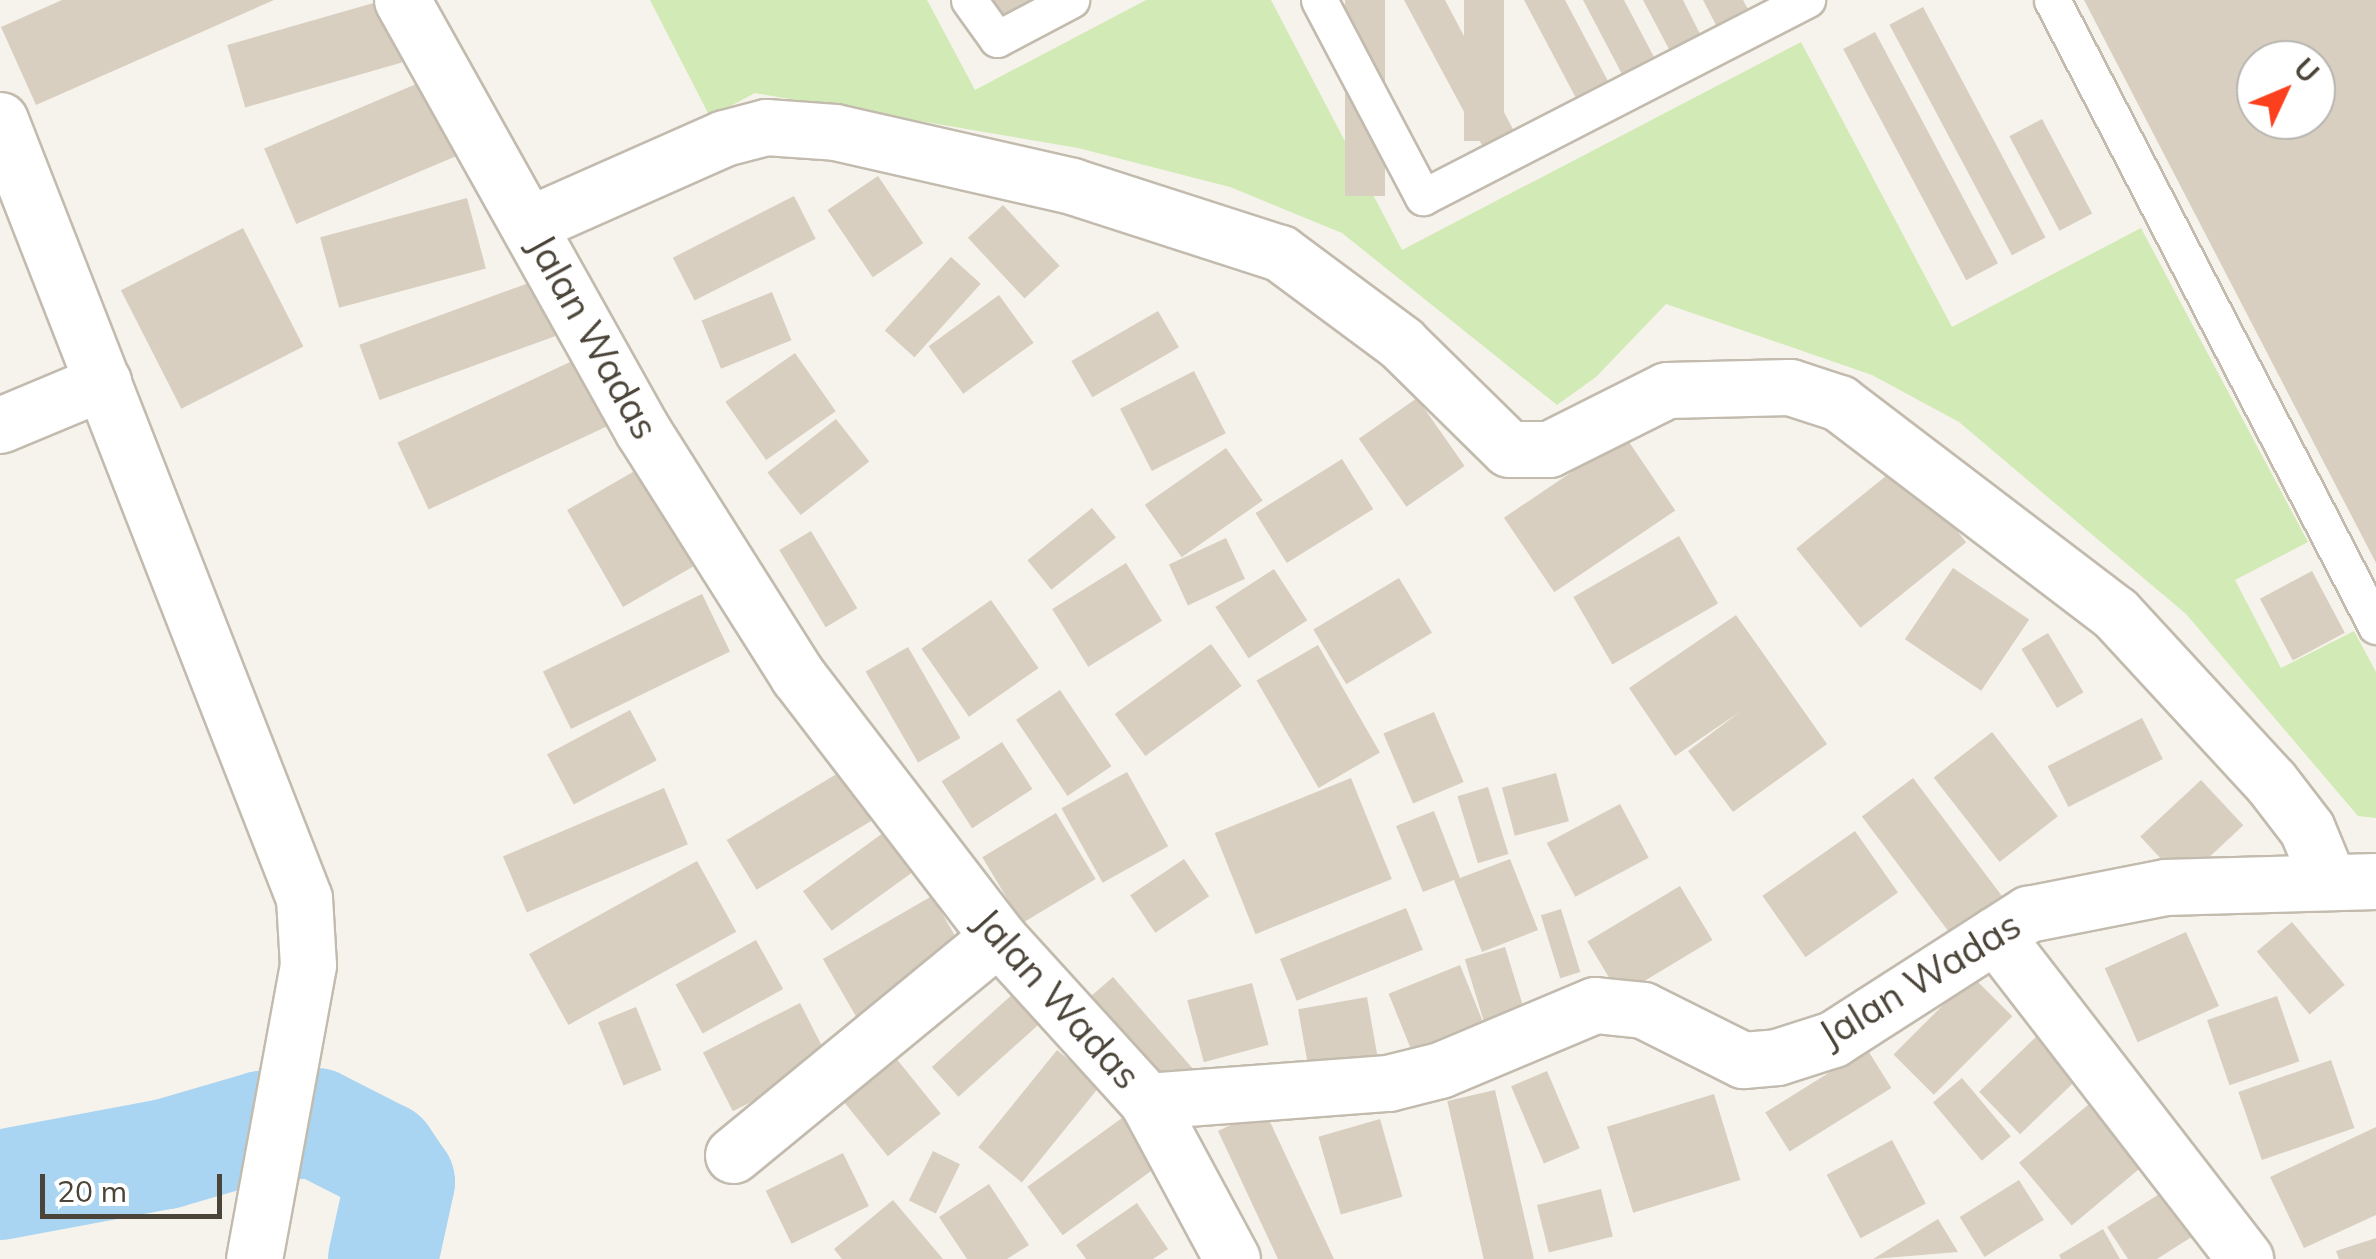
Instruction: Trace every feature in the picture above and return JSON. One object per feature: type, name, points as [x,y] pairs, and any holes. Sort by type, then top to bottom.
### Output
[{"type":"street","name":"Jalan Wadas","points":[[402,0],[643,431],[798,676],[998,938],[1147,1101],[1388,1083],[1440,1070],[1595,1005],[1643,1010],[1743,1060],[1777,1057],[1833,1039],[2028,914],[2128,892],[2352,880]]},
{"type":"street","points":[[0,120],[304,898],[308,966],[288,1095],[254,1259]]},
{"type":"street","points":[[530,224],[724,138],[766,127],[835,132],[1072,186],[1280,253],[1400,343],[1509,450],[1549,449],[1667,390],[1790,387],[1839,402],[2115,613],[2271,782],[2352,880]]},
{"type":"street","points":[[0,426],[103,382]]},
{"type":"street","points":[[1994,935],[2244,1259]]},
{"type":"street","points":[[734,1155],[998,938]]},
{"type":"street","points":[[1147,1101],[1232,1259]]},
{"type":"lane","points":[[969,0],[996,39],[1071,0]]},
{"type":"lane","points":[[1318,0],[1423,197],[1807,0]]},
{"type":"lane","points":[[2052,0],[2376,626]]},
{"type":"green space","points":[[650,0],[927,0],[975,90],[1146,0],[1271,0],[1402,250],[1801,42],[1952,327],[2141,228],[2308,542],[2235,580],[2281,668],[2354,631],[2376,672],[2376,818],[2358,816],[2186,614],[1959,422],[1872,375],[1666,304],[1596,377],[1557,405],[1342,233],[1230,187],[1078,148],[755,93],[710,117]]},
{"type":"building","points":[[62,0],[274,0],[36,105],[1,27]]},
{"type":"building","points":[[384,0],[402,62],[245,107],[227,45]]},
{"type":"building","points":[[989,0],[1029,0],[1030,3],[999,18]]},
{"type":"building","points":[[1345,0],[1385,0],[1385,196],[1345,196]]},
{"type":"building","points":[[1404,0],[1445,0],[1515,133],[1484,149]]},
{"type":"building","points":[[1464,0],[1504,0],[1504,141],[1464,141]]},
{"type":"building","points":[[1524,0],[1565,0],[1609,83],[1577,100]]},
{"type":"building","points":[[1583,0],[1624,0],[1655,59],[1623,76]]},
{"type":"building","points":[[1643,0],[1683,0],[1701,36],[1670,51]]},
{"type":"building","points":[[1703,0],[1743,0],[1749,11],[1717,27]]},
{"type":"building","points":[[2084,0],[2376,0],[2376,563]]},
{"type":"building","points":[[1923,7],[2046,237],[2012,255],[1889,25]]},
{"type":"building","points":[[1875,32],[1998,263],[1966,280],[1843,49]]},
{"type":"building","points":[[428,79],[460,154],[296,224],[264,149]]},
{"type":"building","points":[[2042,119],[2092,213],[2060,231],[2009,136]]},
{"type":"building","points":[[878,176],[923,243],[873,277],[827,210]]},
{"type":"building","points":[[794,196],[816,239],[695,301],[673,258]]},
{"type":"building","points":[[467,198],[486,269],[339,308],[320,237]]},
{"type":"building","points":[[1003,205],[1060,266],[1025,298],[968,238]]},
{"type":"building","points":[[243,228],[303,347],[181,409],[121,290]]},
{"type":"building","points":[[951,257],[981,284],[914,357],[885,331]]},
{"type":"building","points":[[537,280],[557,335],[380,400],[359,345]]},
{"type":"building","points":[[772,292],[791,340],[721,369],[702,320]]},
{"type":"building","points":[[999,295],[1034,343],[963,394],[929,346]]},
{"type":"building","points":[[1158,311],[1179,347],[1092,397],[1071,361]]},
{"type":"building","points":[[795,353],[836,411],[766,460],[725,402]]},
{"type":"building","points":[[585,355],[616,422],[429,510],[397,442]]},
{"type":"building","points":[[1194,371],[1226,433],[1152,471],[1120,409]]},
{"type":"building","points":[[1417,398],[1465,466],[1406,507],[1359,439]]},
{"type":"building","points":[[836,419],[869,462],[801,515],[767,473]]},
{"type":"building","points":[[1625,436],[1675,511],[1554,592],[1504,518]]},
{"type":"building","points":[[1226,448],[1263,500],[1182,557],[1145,505]]},
{"type":"building","points":[[1342,459],[1373,509],[1287,563],[1255,513]]},
{"type":"building","points":[[1902,463],[1966,542],[1860,628],[1796,549]]},
{"type":"building","points":[[645,465],[701,562],[623,607],[567,510]]},
{"type":"building","points":[[1092,508],[1116,538],[1051,590],[1027,560]]},
{"type":"building","points":[[811,531],[857,608],[826,627],[779,550]]},
{"type":"building","points":[[1679,536],[1718,604],[1612,665],[1573,597]]},
{"type":"building","points":[[1226,538],[1245,579],[1188,605],[1169,565]]},
{"type":"building","points":[[1126,563],[1162,621],[1088,667],[1052,609]]},
{"type":"building","points":[[1953,568],[2029,619],[1981,691],[1905,639]]},
{"type":"building","points":[[1274,569],[1307,620],[1249,658],[1215,607]]},
{"type":"building","points":[[2312,571],[2345,633],[2293,661],[2260,599]]},
{"type":"building","points":[[1399,578],[1432,633],[1346,684],[1313,630]]},
{"type":"building","points":[[702,594],[730,652],[571,729],[543,672]]},
{"type":"building","points":[[991,600],[1039,668],[969,717],[921,649]]},
{"type":"building","points":[[1736,615],[1827,744],[1733,812],[1688,751],[1741,711],[1675,756],[1629,688]]},
{"type":"building","points":[[2048,633],[2084,692],[2057,708],[2021,649]]},
{"type":"building","points":[[1211,644],[1242,686],[1145,756],[1115,714]]},
{"type":"building","points":[[1318,645],[1380,752],[1319,788],[1257,680]]},
{"type":"building","points":[[908,647],[960,738],[918,762],[866,672]]},
{"type":"building","points":[[1060,690],[1111,766],[1068,796],[1016,720]]},
{"type":"building","points":[[630,710],[657,760],[574,804],[547,754]]},
{"type":"building","points":[[1434,712],[1464,782],[1413,803],[1383,733]]},
{"type":"building","points":[[2142,718],[2163,759],[2068,807],[2048,766]]},
{"type":"building","points":[[1992,732],[2058,816],[2000,862],[1934,778]]},
{"type":"building","points":[[1002,742],[1032,789],[972,828],[942,781]]},
{"type":"building","points":[[845,769],[875,819],[757,890],[727,840]]},
{"type":"building","points":[[1127,772],[1168,846],[1103,883],[1061,808]]},
{"type":"building","points":[[1556,773],[1569,821],[1515,836],[1502,787]]},
{"type":"building","points":[[1351,778],[1392,879],[1256,934],[1215,833]]},
{"type":"building","points":[[1913,778],[2003,897],[1952,936],[1862,817]]},
{"type":"building","points":[[2201,780],[2243,825],[2183,882],[2140,837]]},
{"type":"building","points":[[1488,787],[1508,854],[1478,863],[1457,796]]},
{"type":"building","points":[[664,788],[688,844],[527,913],[503,856]]},
{"type":"building","points":[[1620,804],[1649,858],[1575,897],[1547,843]]},
{"type":"building","points":[[1434,811],[1460,878],[1510,859],[1538,930],[1482,952],[1454,880],[1423,892],[1396,826]]},
{"type":"building","points":[[1056,813],[1096,879],[1022,923],[982,857]]},
{"type":"building","points":[[1855,831],[1898,892],[1805,957],[1762,896]]},
{"type":"building","points":[[883,833],[912,873],[832,931],[803,891]]},
{"type":"building","points":[[1184,859],[1209,896],[1155,933],[1130,895]]},
{"type":"building","points":[[697,861],[736,932],[568,1025],[529,954]]},
{"type":"building","points":[[1680,886],[1712,940],[1620,996],[1587,942]]},
{"type":"building","points":[[932,896],[968,958],[859,1021],[823,959]]},
{"type":"building","points":[[1406,908],[1423,950],[1297,1001],[1280,959]]},
{"type":"building","points":[[1561,909],[1580,972],[1560,978],[1541,915]]},
{"type":"building","points":[[2292,922],[2345,985],[2309,1014],[2257,952]]},
{"type":"building","points":[[2186,932],[2219,1006],[2138,1042],[2105,968]]},
{"type":"building","points":[[756,940],[783,989],[703,1034],[676,985]]},
{"type":"building","points":[[1505,947],[1525,1011],[1484,1023],[1465,959]]},
{"type":"building","points":[[1460,965],[1489,1036],[1417,1065],[1389,994]]},
{"type":"building","points":[[1972,976],[2012,1016],[1934,1095],[1894,1054]]},
{"type":"building","points":[[1113,977],[1192,1068],[1167,1090],[1088,999]]},
{"type":"building","points":[[1252,983],[1269,1045],[1204,1062],[1187,1000]]},
{"type":"building","points":[[1015,992],[1042,1022],[959,1097],[932,1067]]},
{"type":"building","points":[[2277,996],[2299,1061],[2229,1085],[2207,1020]]},
{"type":"building","points":[[1367,997],[1377,1055],[1308,1067],[1298,1009]]},
{"type":"building","points":[[800,1003],[830,1062],[733,1111],[703,1052]]},
{"type":"building","points":[[636,1007],[661,1070],[623,1085],[598,1022]]},
{"type":"building","points":[[2041,1032],[2082,1074],[2020,1134],[1979,1092]]},
{"type":"building","points":[[1867,1049],[1891,1088],[1790,1152],[1765,1113]]},
{"type":"building","points":[[1057,1050],[1101,1085],[1022,1182],[978,1147]]},
{"type":"building","points":[[891,1052],[941,1113],[888,1156],[838,1095]]},
{"type":"building","points":[[2331,1060],[2354,1128],[2262,1160],[2238,1092]]},
{"type":"building","points":[[1547,1071],[1580,1148],[1544,1164],[1511,1086]]},
{"type":"building","points":[[1962,1078],[2011,1136],[1982,1161],[1933,1102]]},
{"type":"building","points":[[1495,1090],[1534,1259],[1484,1259],[1447,1101]]},
{"type":"building","points":[[1714,1094],[1740,1180],[1633,1213],[1607,1127]]},
{"type":"building","points":[[2101,1094],[2154,1157],[2072,1226],[2019,1163]]},
{"type":"building","points":[[1264,1109],[1334,1259],[1278,1259],[1218,1131]]},
{"type":"building","points":[[1122,1118],[1157,1167],[1063,1235],[1027,1187]]},
{"type":"building","points":[[1380,1119],[1402,1197],[1341,1215],[1318,1137]]},
{"type":"building","points":[[2376,1127],[2376,1215],[2304,1248],[2270,1177]]},
{"type":"building","points":[[1892,1140],[1926,1204],[1860,1238],[1827,1175]]},
{"type":"building","points":[[933,1151],[960,1164],[936,1214],[909,1200]]},
{"type":"building","points":[[843,1153],[869,1206],[792,1244],[766,1191]]},
{"type":"building","points":[[2019,1180],[2044,1220],[1985,1257],[1960,1217]]},
{"type":"building","points":[[989,1184],[1029,1245],[1007,1259],[967,1259],[939,1217]]},
{"type":"building","points":[[2172,1186],[2201,1231],[2157,1259],[2128,1259],[2107,1227]]},
{"type":"building","points":[[1601,1189],[1613,1237],[1549,1253],[1537,1205]]},
{"type":"building","points":[[893,1200],[943,1259],[842,1259],[834,1249]]},
{"type":"building","points":[[1137,1203],[1168,1249],[1153,1259],[1086,1259],[1076,1245]]},
{"type":"building","points":[[1938,1219],[1958,1252],[1873,1259]]},
{"type":"building","points":[[2103,1229],[2120,1259],[2061,1259],[2059,1255]]},
{"type":"building","points":[[2376,1238],[2376,1259],[2339,1259],[2336,1251]]},
{"type":"waterway","points":[[0,1185],[166,1154],[262,1126],[316,1123],[383,1157],[400,1182],[383,1259]]}]
